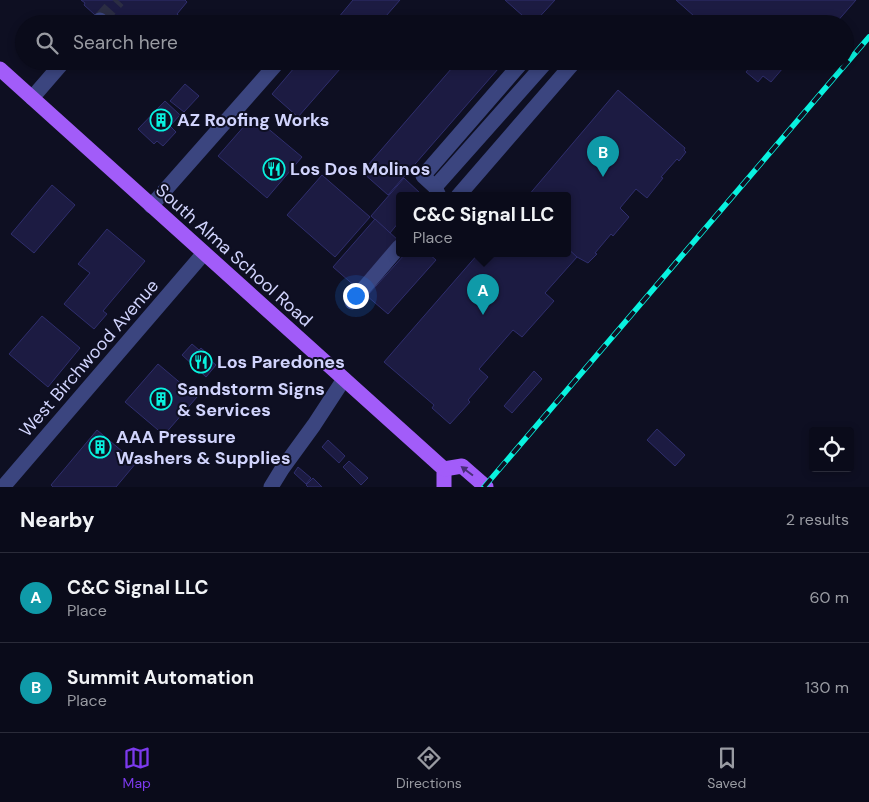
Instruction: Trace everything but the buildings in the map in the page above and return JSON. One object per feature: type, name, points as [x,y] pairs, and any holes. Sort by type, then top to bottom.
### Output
[{"type":"main road","name":"South Alma School Road","points":[[0,70],[444,469]]},
{"type":"main road","points":[[444,487],[444,469],[462,466],[486,487]]},
{"type":"street","points":[[32,98],[56,70]]},
{"type":"street","points":[[151,206],[271,70]]},
{"type":"street","points":[[515,70],[423,176],[437,192],[539,70]]},
{"type":"street","points":[[461,192],[567,70]]},
{"type":"street","points":[[352,302],[396,251]]},
{"type":"street","name":"West Birchwood Avenue","points":[[2,487],[204,253]]},
{"type":"street","points":[[271,487],[344,379]]},
{"type":"tunnel","points":[[104,15],[118,0]]},
{"type":"railway","points":[[854,55],[869,37]]},
{"type":"railway","points":[[484,487],[841,70]]},
{"type":"place","name":"AZ Roofing Works","points":[[161,120]]},
{"type":"place","name":"Los Dos Molinos","points":[[274,169]]},
{"type":"place","name":"Summit Automation","points":[[603,177]]},
{"type":"place","name":"C&C Signal LLC","points":[[483,315]]},
{"type":"place","name":"Los Paredones","points":[[201,362]]},
{"type":"place","name":"Sandstorm Signs & Services","points":[[161,399]]},
{"type":"place","name":"AAA Pressure Washers & Supplies","points":[[100,447]]}]
